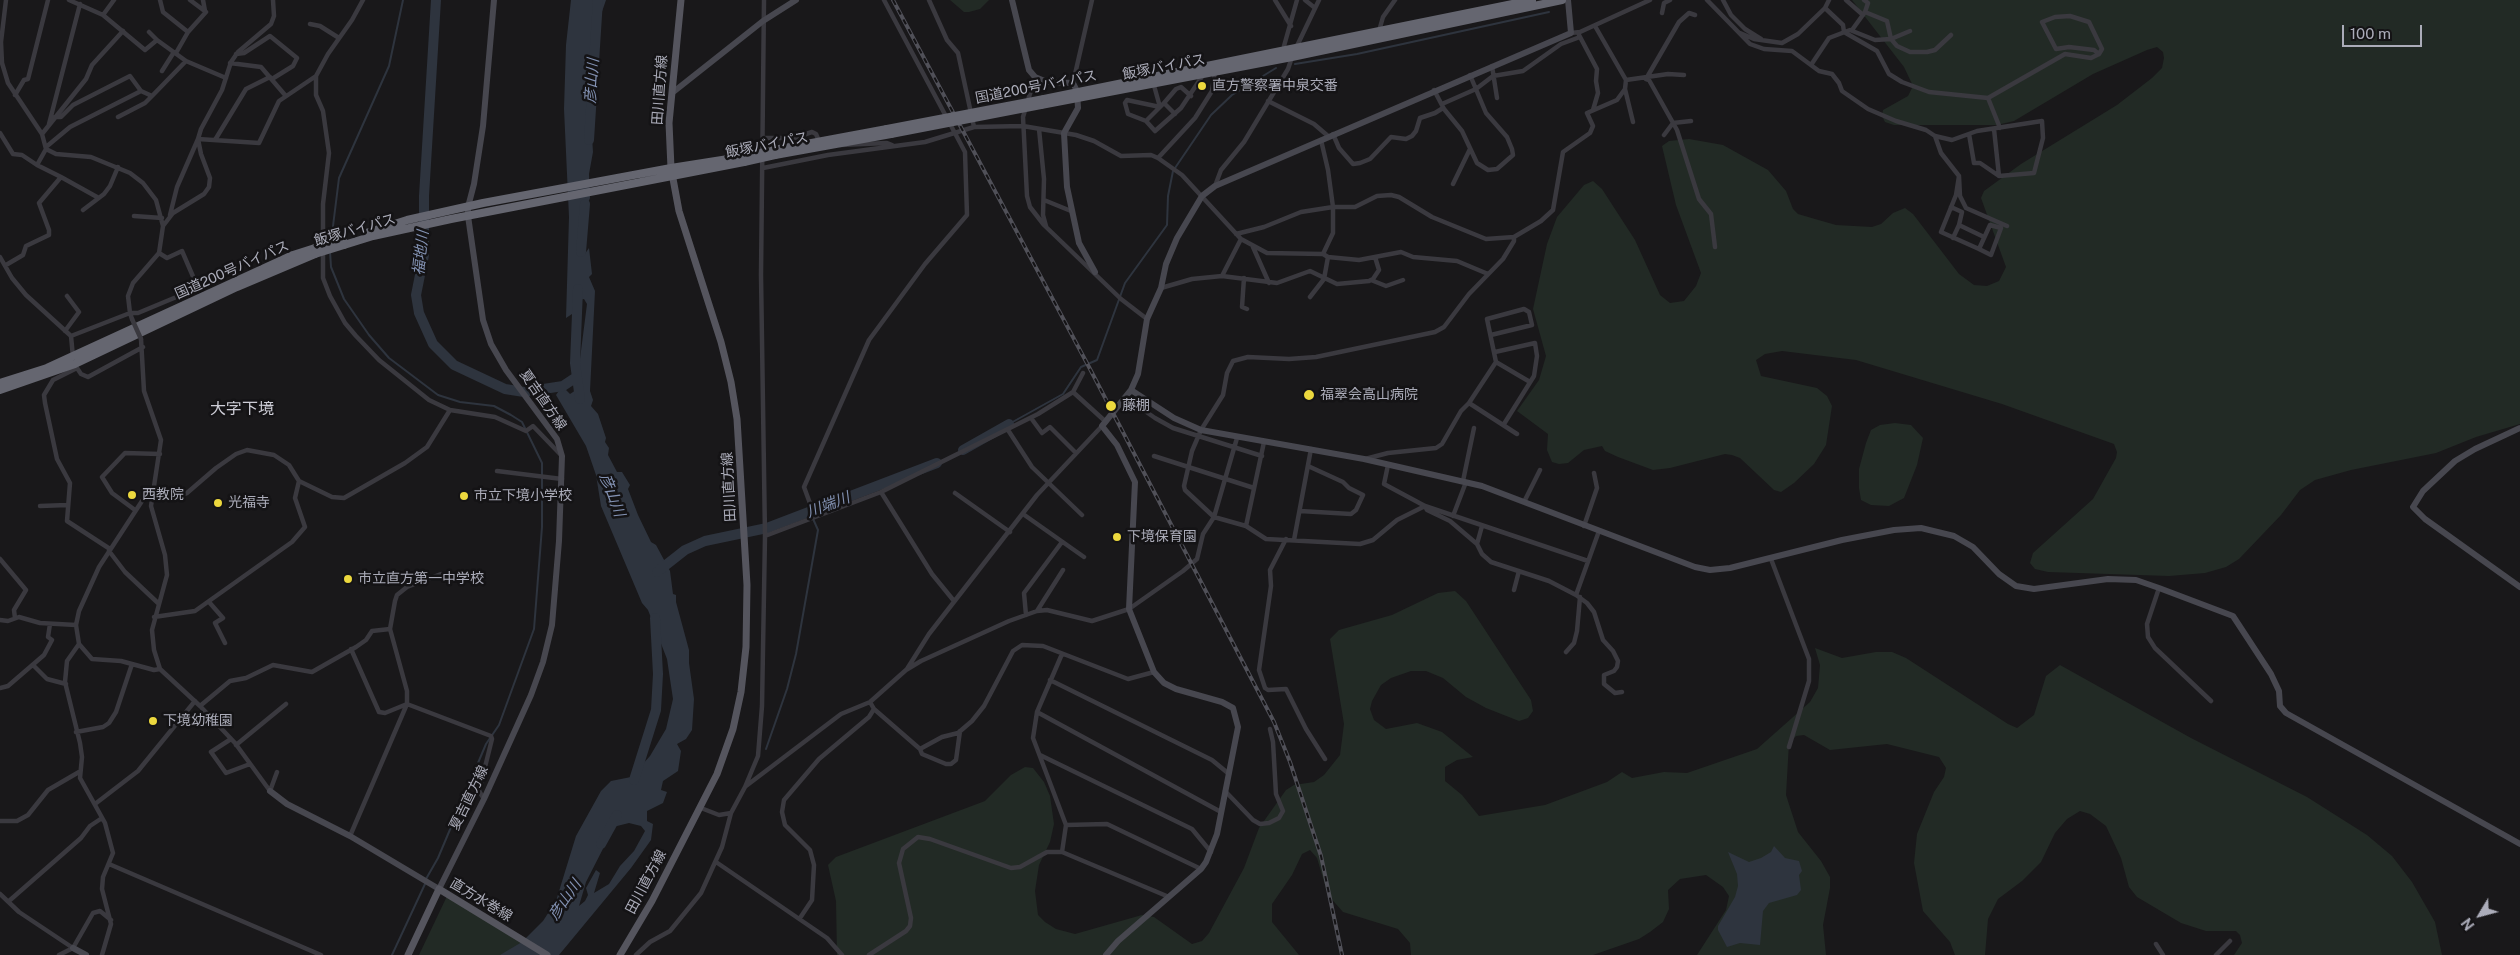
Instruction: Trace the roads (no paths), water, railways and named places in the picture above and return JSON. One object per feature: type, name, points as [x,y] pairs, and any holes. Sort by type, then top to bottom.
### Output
[{"type":"highway","name":"国道200号バイパス","points":[[0,383],[47,368],[75,363],[268,266],[343,242],[408,224],[451,215],[468,207],[483,203],[743,159],[819,141],[889,132],[1294,53],[1532,0]]},
{"type":"highway","name":"飯塚バイパス","points":[[1077,94],[1216,70],[1562,0]]},
{"type":"highway","name":"飯塚バイパス","points":[[774,153],[837,144],[889,132]]},
{"type":"highway","points":[[451,215],[468,216],[667,173]]},
{"type":"highway","points":[[0,390],[75,363]]},
{"type":"main road","name":"田川直方線","points":[[620,955],[701,808],[727,747],[741,692],[746,647],[746,585],[741,467],[731,382],[721,342],[667,173],[669,123],[681,0]]},
{"type":"main road","name":"直方水巻線","points":[[408,955],[439,889],[547,955]]},
{"type":"street","points":[[2,0],[6,2],[1,42],[2,63],[8,83],[42,134],[46,148],[56,154],[91,157],[118,167],[143,183],[156,200],[162,218],[163,226],[159,253],[133,283],[128,296],[130,313],[143,347],[144,391],[157,423],[161,440],[152,494],[154,518],[165,555],[167,575],[152,630],[154,650],[160,669],[200,706],[231,739],[270,791],[287,804],[350,836],[439,889]]},
{"type":"street","points":[[15,95],[24,80],[28,79],[48,0]]},
{"type":"street","points":[[69,0],[103,15],[145,50],[157,40]]},
{"type":"street","points":[[103,15],[114,0]]},
{"type":"street","points":[[160,0],[163,12],[188,32]]},
{"type":"street","points":[[190,0],[206,12]]},
{"type":"street","points":[[203,0],[206,12]]},
{"type":"street","points":[[170,218],[176,187],[201,129],[222,90],[230,64],[236,54],[271,24],[274,16],[274,0]]},
{"type":"street","points":[[198,139],[259,143],[279,101],[285,95],[316,76],[363,0]]},
{"type":"street","name":"夏吉直方線","points":[[439,889],[484,799],[532,695],[543,662],[552,625],[562,479],[562,456],[557,440],[506,370],[491,344],[483,320],[468,216],[483,126],[494,0]]},
{"type":"street","points":[[636,955],[650,942],[670,931],[701,893],[716,862],[731,813],[745,787],[758,756],[762,706],[765,536],[761,275],[764,138],[764,0]]},
{"type":"street","points":[[672,93],[764,21],[796,0]]},
{"type":"street","points":[[815,518],[804,487],[869,340],[924,264],[967,216],[964,152],[884,0]]},
{"type":"street","points":[[929,0],[947,40],[958,54],[974,127]]},
{"type":"street","points":[[1012,0],[1026,65],[1035,77],[1047,82],[1073,83]]},
{"type":"street","points":[[1092,0],[1073,83],[1077,94],[1078,108],[1064,132],[1064,160],[1071,211],[1079,244],[1095,272]]},
{"type":"street","points":[[1275,0],[1291,26]]},
{"type":"street","points":[[1284,46],[1297,0]]},
{"type":"street","points":[[1305,0],[1315,8]]},
{"type":"street","points":[[1214,186],[1221,170],[1244,142],[1288,69],[1319,0]]},
{"type":"street","points":[[1379,33],[1383,17],[1395,0]]},
{"type":"street","points":[[1568,0],[1576,34],[1597,69],[1598,93],[1593,110]]},
{"type":"street","points":[[906,670],[929,634],[1023,514],[1048,483],[1104,424],[1131,390],[1138,374],[1147,319],[1161,288],[1166,264],[1177,238],[1202,196],[1214,186],[1434,90],[1595,26],[1650,0]]},
{"type":"street","points":[[1662,12],[1664,3],[1670,0]]},
{"type":"street","points":[[1707,0],[1750,44],[1764,49],[1792,51],[1819,71],[1832,74],[1840,83],[1842,91],[1868,109],[1896,122],[1926,130],[1936,136],[1952,140],[1970,134],[2042,121],[2042,138],[2034,173],[1999,176],[1980,163],[1974,163],[1970,134]]},
{"type":"street","points":[[1723,0],[1738,22],[1765,42]]},
{"type":"street","points":[[1735,30],[1765,42],[1782,43],[1798,34],[1825,8],[1829,0]]},
{"type":"street","points":[[1846,0],[1864,13],[1887,21],[1891,39],[1904,51],[1927,52],[1940,46],[1951,35]]},
{"type":"street","points":[[1852,30],[1864,13],[1868,3],[1864,0]]},
{"type":"street","points":[[48,126],[80,4]]},
{"type":"street","points":[[1825,8],[1843,25],[1844,32]]},
{"type":"street","points":[[162,71],[188,32],[206,12]]},
{"type":"street","points":[[1646,79],[1679,22],[1689,13],[1695,15]]},
{"type":"street","points":[[1844,32],[1877,51],[1889,74],[1902,82],[1929,92],[1988,98],[2064,54],[2091,58],[2099,54],[2102,49],[2089,22],[2070,16],[2055,17],[2042,22],[2056,49],[2070,47],[2094,50],[2099,54]]},
{"type":"street","points":[[310,24],[320,26],[339,38]]},
{"type":"street","points":[[1595,26],[1626,80],[1625,89],[1633,122]]},
{"type":"street","points":[[1811,65],[1829,38],[1844,32],[1852,30],[1875,40],[1891,39],[1910,31]]},
{"type":"street","points":[[42,134],[86,79],[92,66],[123,31]]},
{"type":"street","points":[[150,32],[157,40],[186,61],[226,78]]},
{"type":"street","points":[[215,140],[246,89],[293,66],[297,58],[270,36],[244,53],[236,54]]},
{"type":"street","points":[[1268,101],[1314,124],[1331,135],[1353,164],[1360,163],[1370,159],[1391,138],[1406,139],[1412,136],[1416,131],[1416,124],[1420,118],[1435,114],[1442,106],[1476,89],[1493,76],[1523,71],[1562,40]]},
{"type":"street","points":[[118,117],[144,103],[186,61]]},
{"type":"street","points":[[230,64],[261,67],[285,95]]},
{"type":"street","points":[[1492,66],[1497,98]]},
{"type":"street","points":[[1158,158],[1195,118],[1212,91],[1216,70]]},
{"type":"street","points":[[1175,114],[1162,105],[1127,100],[1125,103],[1128,114],[1146,121],[1155,131],[1175,114],[1191,96],[1205,72]]},
{"type":"street","points":[[1626,80],[1646,79],[1668,74],[1684,75]]},
{"type":"street","points":[[1434,90],[1442,106],[1462,131],[1477,163],[1488,170],[1497,170],[1513,156],[1507,138],[1486,113],[1470,75]]},
{"type":"street","points":[[55,117],[61,117],[73,105],[130,76],[141,91],[152,96]]},
{"type":"street","points":[[316,76],[316,95],[323,110],[329,153],[323,204],[323,278],[330,296],[345,323],[379,360],[428,400],[450,410],[495,416],[511,422],[526,431],[533,426],[562,456]]},
{"type":"street","points":[[1035,77],[1023,117],[1027,196],[1034,214],[1119,297],[1147,319]]},
{"type":"street","points":[[1646,79],[1649,80],[1673,123],[1699,199],[1711,214],[1715,247]]},
{"type":"street","points":[[1153,82],[1162,105]]},
{"type":"street","points":[[1146,121],[1176,89],[1181,87],[1191,96]]},
{"type":"street","points":[[1236,234],[1264,227],[1301,212],[1333,207],[1355,207],[1377,196],[1391,195],[1399,197],[1432,217],[1486,239],[1514,237],[1542,221],[1553,210],[1561,156],[1590,133],[1593,126],[1587,113],[1617,100],[1625,89]]},
{"type":"street","points":[[37,165],[46,148],[70,127],[141,91]]},
{"type":"street","points":[[1988,98],[1997,129],[1999,176]]},
{"type":"street","points":[[1664,135],[1673,123],[1691,120]]},
{"type":"street","points":[[763,168],[893,145],[925,142],[974,127],[1023,126],[1039,128],[1064,132],[1094,141],[1121,156],[1151,155],[1158,158],[1174,169],[1202,196],[1241,239],[1267,253],[1359,260],[1401,252],[1412,257],[1457,261],[1488,274]]},
{"type":"street","points":[[1039,128],[1044,215],[1047,228]]},
{"type":"street","points":[[764,138],[794,138],[812,132],[816,134],[819,141]]},
{"type":"street","points":[[0,133],[13,154],[22,155],[97,197]]},
{"type":"street","points":[[1936,136],[1941,153],[1959,176],[1962,183],[1960,196],[1966,208],[2007,226]]},
{"type":"street","points":[[163,226],[170,218],[204,194],[209,187],[210,178],[201,154],[198,139]]},
{"type":"street","points":[[1310,297],[1324,279],[1326,256],[1333,233],[1333,207],[1328,170],[1321,140]]},
{"type":"street","points":[[837,144],[845,146],[888,143],[893,145]]},
{"type":"street","points":[[1453,184],[1470,149]]},
{"type":"street","points":[[83,210],[97,197],[104,194],[110,186],[118,167]]},
{"type":"street","points":[[1959,176],[1956,195],[1941,232],[1991,255],[2001,228],[1990,225],[1979,249]]},
{"type":"street","points":[[6,265],[23,255],[26,246],[49,235],[50,230],[39,203],[61,177]]},
{"type":"street","points":[[1044,200],[1071,211]]},
{"type":"street","points":[[1951,207],[1962,212],[1954,238]]},
{"type":"street","points":[[134,216],[162,218]]},
{"type":"street","points":[[1959,225],[1984,237]]},
{"type":"street","points":[[1425,506],[1397,520],[1373,540],[1360,544],[1266,539],[1246,526],[1214,517],[1185,490],[1184,486],[1187,467],[1198,437],[1223,395],[1229,368],[1238,358],[1289,359],[1316,356],[1436,332],[1444,328],[1469,294],[1503,259],[1514,237]]},
{"type":"street","points":[[1222,276],[1241,239]]},
{"type":"street","points":[[1253,247],[1269,283]]},
{"type":"street","points":[[71,336],[130,313],[138,313],[198,288],[182,251],[167,258],[159,253]]},
{"type":"street","points":[[0,257],[12,278],[26,295],[71,336],[75,363],[81,374],[88,377],[143,347]]},
{"type":"street","points":[[1371,280],[1379,270],[1375,257]]},
{"type":"street","points":[[1161,288],[1192,279],[1222,276],[1269,283],[1306,272],[1337,284],[1371,280],[1386,286],[1403,280]]},
{"type":"street","points":[[1244,278],[1242,307],[1247,309]]},
{"type":"street","points":[[65,331],[79,312],[67,296]]},
{"type":"street","points":[[1364,459],[1388,453],[1436,448],[1442,444],[1461,411],[1469,403],[1496,362],[1488,319],[1524,309],[1529,312],[1532,325],[1491,335]]},
{"type":"street","points":[[1495,352],[1535,343],[1538,356],[1534,376],[1504,424]]},
{"type":"street","points":[[1496,362],[1530,382]]},
{"type":"street","points":[[75,363],[52,380],[44,395],[57,459],[70,483],[66,517],[69,524],[110,550],[125,572],[159,604]]},
{"type":"street","points":[[765,536],[881,492],[1008,430],[1056,405],[1073,392],[1083,373]]},
{"type":"street","points":[[1131,390],[1174,418],[1201,430],[1237,438],[1364,459],[1464,482],[1524,502],[1673,561],[1710,570],[1770,559],[1842,540],[1894,530],[1921,528],[1954,536],[1973,547],[1999,574],[2016,586],[2034,589],[2108,579],[2136,580],[2233,616],[2272,674],[2278,691],[2280,706],[2286,713],[2520,844]]},
{"type":"street","points":[[1073,392],[1104,424],[1117,445],[1135,482],[1129,609],[1154,672],[1164,683],[1176,689],[1222,702],[1232,708],[1238,726],[1222,812],[1211,852],[1201,869],[1118,941],[1106,955]]},
{"type":"street","points":[[1125,398],[1155,418],[1198,437],[1262,456]]},
{"type":"street","points":[[1469,403],[1517,434]]},
{"type":"street","points":[[160,669],[154,670],[132,664],[92,659],[79,644],[76,625],[90,585],[110,550],[135,510],[152,494],[182,495],[187,493],[216,468],[236,454],[247,450],[260,451],[282,460],[289,465],[299,481],[332,497],[344,498],[405,463],[427,447],[450,410]]},
{"type":"street","points":[[1031,418],[1042,433],[1050,427],[1076,453]]},
{"type":"street","points":[[1453,516],[1464,482],[1474,428]]},
{"type":"street","points":[[2520,428],[2475,448],[2455,461],[2423,491],[2413,507],[2425,518],[2520,586]]},
{"type":"street","points":[[1008,430],[1032,467],[1082,515]]},
{"type":"street","points":[[745,787],[841,714],[870,702],[906,670],[921,661],[1037,611],[1046,610],[1092,621],[1129,609],[1197,559],[1204,534],[1214,517],[1237,438]]},
{"type":"street","points":[[1246,526],[1264,442]]},
{"type":"street","points":[[1294,540],[1311,449]]},
{"type":"street","points":[[135,510],[112,492],[102,477],[125,453],[160,454]]},
{"type":"street","points":[[1154,456],[1254,488]]},
{"type":"street","points":[[1388,465],[1384,484],[1425,506],[1588,561]]},
{"type":"street","points":[[1300,511],[1351,514],[1356,510],[1363,495],[1348,488],[1343,482],[1308,466]]},
{"type":"street","points":[[1524,502],[1540,470]]},
{"type":"street","points":[[497,471],[562,479]]},
{"type":"street","points":[[1584,526],[1597,488],[1594,473]]},
{"type":"street","points":[[154,617],[195,612],[292,542],[305,527],[295,498],[299,481]]},
{"type":"street","points":[[881,492],[932,574],[954,601]]},
{"type":"street","points":[[955,493],[1010,532]]},
{"type":"street","points":[[40,506],[67,505]]},
{"type":"street","points":[[1425,506],[1427,510],[1450,521],[1477,544],[1482,554],[1491,562],[1549,581],[1578,596],[1594,612],[1603,640],[1613,651],[1618,661],[1614,672],[1604,676],[1604,684],[1615,693],[1622,692]]},
{"type":"street","points":[[1023,514],[1084,557]]},
{"type":"street","points":[[1477,544],[1482,526]]},
{"type":"street","points":[[1566,652],[1574,643],[1577,631],[1578,596],[1598,531]]},
{"type":"street","points":[[1286,540],[1270,570],[1271,586],[1259,670],[1265,688],[1268,690],[1286,689],[1306,729],[1325,759]]},
{"type":"street","points":[[1026,615],[1024,593],[1062,542]]},
{"type":"street","points":[[0,559],[26,590],[14,610],[15,618]]},
{"type":"street","points":[[1770,559],[1808,659],[1809,681],[1789,747]]},
{"type":"street","points":[[1037,611],[1063,570]]},
{"type":"street","points":[[1514,590],[1519,571]]},
{"type":"street","points":[[350,836],[406,704],[407,691],[390,629],[397,595],[407,587],[442,574]]},
{"type":"street","points":[[2159,588],[2147,624],[2148,637],[2154,648],[2211,701]]},
{"type":"street","points":[[209,602],[223,618],[215,623],[225,643]]},
{"type":"street","points":[[0,620],[8,621],[19,617],[50,624],[76,625]]},
{"type":"street","points":[[0,688],[8,686],[34,666],[44,655],[52,640],[48,637],[50,624]]},
{"type":"street","points":[[200,706],[230,680],[246,678],[273,664],[312,672],[366,640],[372,631],[390,629]]},
{"type":"street","points":[[79,644],[67,660],[66,684],[82,757],[79,772],[86,792],[102,818],[113,853],[103,877],[102,888],[111,920],[102,955]]},
{"type":"street","points":[[870,702],[874,710],[918,750],[942,737],[960,732],[972,721],[984,706],[1013,651],[1022,646],[1032,644],[1043,646],[1128,679],[1154,672]]},
{"type":"street","points":[[351,649],[379,712],[385,713],[406,704],[490,736],[492,739],[479,790],[484,799]]},
{"type":"street","points":[[1062,654],[1037,712],[1033,738],[1066,825],[1062,852]]},
{"type":"street","points":[[76,732],[103,727],[109,722],[116,712],[132,664]]},
{"type":"street","points":[[34,666],[47,679],[66,684]]},
{"type":"street","points":[[1050,680],[1212,760],[1229,774]]},
{"type":"street","points":[[95,804],[138,771],[195,702]]},
{"type":"street","points":[[236,745],[286,704]]},
{"type":"street","points":[[800,918],[812,900],[813,860],[810,850],[786,825],[782,812],[784,800],[818,759],[863,722],[874,710]]},
{"type":"street","points":[[1037,712],[1222,812]]},
{"type":"street","points":[[1225,791],[1253,820],[1260,824],[1269,823],[1279,818],[1283,811],[1276,794],[1273,742],[1270,729]]},
{"type":"street","points":[[920,749],[922,754],[931,759],[951,764],[956,760],[960,732]]},
{"type":"street","points":[[231,739],[211,752],[226,773],[250,764]]},
{"type":"street","points":[[1039,755],[1192,829],[1211,852]]},
{"type":"street","points":[[0,821],[17,821],[28,815],[48,790],[79,772]]},
{"type":"street","points":[[270,791],[277,772]]},
{"type":"street","points":[[701,808],[719,815],[731,813]]},
{"type":"street","points":[[9,902],[80,838],[90,826],[102,818]]},
{"type":"street","points":[[1066,825],[1107,824],[1201,869]]},
{"type":"street","points":[[869,955],[906,931],[910,926],[911,918],[899,863],[903,849],[918,837],[930,839],[1011,868],[1020,867],[1047,852],[1062,852],[1169,898]]},
{"type":"street","points":[[716,862],[800,918],[827,938],[842,955]]},
{"type":"street","points":[[109,864],[322,955]]},
{"type":"street","points":[[0,894],[31,920],[86,955]]},
{"type":"street","points":[[59,955],[73,948],[93,913],[100,911],[111,920]]},
{"type":"street","points":[[2216,955],[2230,941]]},
{"type":"street","points":[[2156,944],[2163,955]]},
{"type":"water","points":[[571,0],[606,0],[592,41],[590,79],[592,105],[588,122],[593,152],[589,174],[590,198],[582,218],[582,255],[589,248],[592,274],[589,277],[595,291],[590,391],[593,400],[591,406],[598,414],[606,438],[605,442],[609,448],[608,455],[617,472],[622,472],[630,485],[628,489],[638,515],[651,542],[656,545],[670,571],[673,594],[676,595],[676,602],[689,650],[694,699],[692,730],[686,739],[677,744],[681,751],[678,771],[663,781],[661,790],[667,792],[663,803],[647,811],[647,821],[653,824],[651,840],[631,868],[559,955],[500,955],[522,942],[543,921],[556,901],[576,836],[601,791],[611,781],[631,777],[650,756],[666,729],[673,699],[667,659],[648,610],[642,603],[601,506],[596,475],[586,446],[556,395],[562,386],[570,394],[576,390],[587,304],[584,299],[579,300],[575,312],[566,318],[569,217],[564,109],[566,45]],"holes":[[[629,823],[641,826],[645,831],[634,851],[620,866],[609,884],[594,893],[600,873],[596,870],[586,888],[588,895],[579,906],[586,882],[609,837],[607,831],[609,828]]]},
{"type":"water","points":[[1774,846],[1785,858],[1799,861],[1802,871],[1799,875],[1801,890],[1797,895],[1769,903],[1763,911],[1760,945],[1740,943],[1727,947],[1718,930],[1718,926],[1735,897],[1738,886],[1737,874],[1728,852],[1749,862],[1771,852]]},
{"type":"waterway","points":[[331,242],[339,178],[389,66],[403,0]]},
{"type":"waterway","name":"福地川","points":[[436,0],[424,196],[424,255],[416,295],[419,313],[433,344],[454,365],[505,389],[524,392],[563,386],[575,378]]},
{"type":"waterway","name":"彦山川","points":[[589,140],[598,0]]},
{"type":"waterway","points":[[1295,64],[1357,54],[1549,12]]},
{"type":"waterway","points":[[1009,424],[1063,394],[1081,367],[1097,360],[1125,283],[1167,225],[1168,196],[1173,171],[1211,115],[1232,95],[1276,68]]},
{"type":"waterway","name":"彦山川","points":[[581,252],[585,204]]},
{"type":"waterway","points":[[330,251],[331,267],[344,299],[369,335],[389,358],[438,395],[460,402],[494,406],[522,422],[542,463],[542,527],[534,629],[499,725],[486,744],[438,858],[426,879]]},
{"type":"waterway","name":"彦山川","points":[[578,289],[575,363],[580,399]]},
{"type":"waterway","name":"川端川","points":[[963,450],[1009,424]]},
{"type":"waterway","name":"川端川","points":[[657,572],[685,550],[705,541],[767,528],[937,463]]},
{"type":"waterway","points":[[766,749],[787,689],[796,654],[818,530],[810,512]]},
{"type":"waterway","name":"彦山川","points":[[634,780],[656,710],[658,674],[655,618]]},
{"type":"waterway","name":"彦山川","points":[[601,844],[617,815]]},
{"type":"waterway","points":[[392,955],[425,884]]},
{"type":"railway","points":[[893,0],[1089,367],[1274,722],[1290,762],[1321,856],[1342,955]]},
{"type":"place","name":"直方警察署中泉交番","points":[[1202,86]]},
{"type":"place","name":"福翠会高山病院","points":[[1309,395]]},
{"type":"place","name":"藤棚","points":[[1111,406]]},
{"type":"place","name":"西教院","points":[[132,495]]},
{"type":"place","name":"市立下境小学校","points":[[464,496]]},
{"type":"place","name":"光福寺","points":[[218,503]]},
{"type":"place","name":"下境保育園","points":[[1117,537]]},
{"type":"place","name":"市立直方第一中学校","points":[[348,579]]},
{"type":"place","name":"下境幼稚園","points":[[153,721]]},
{"type":"district","name":"大字下境","points":[[242,409]]}]
